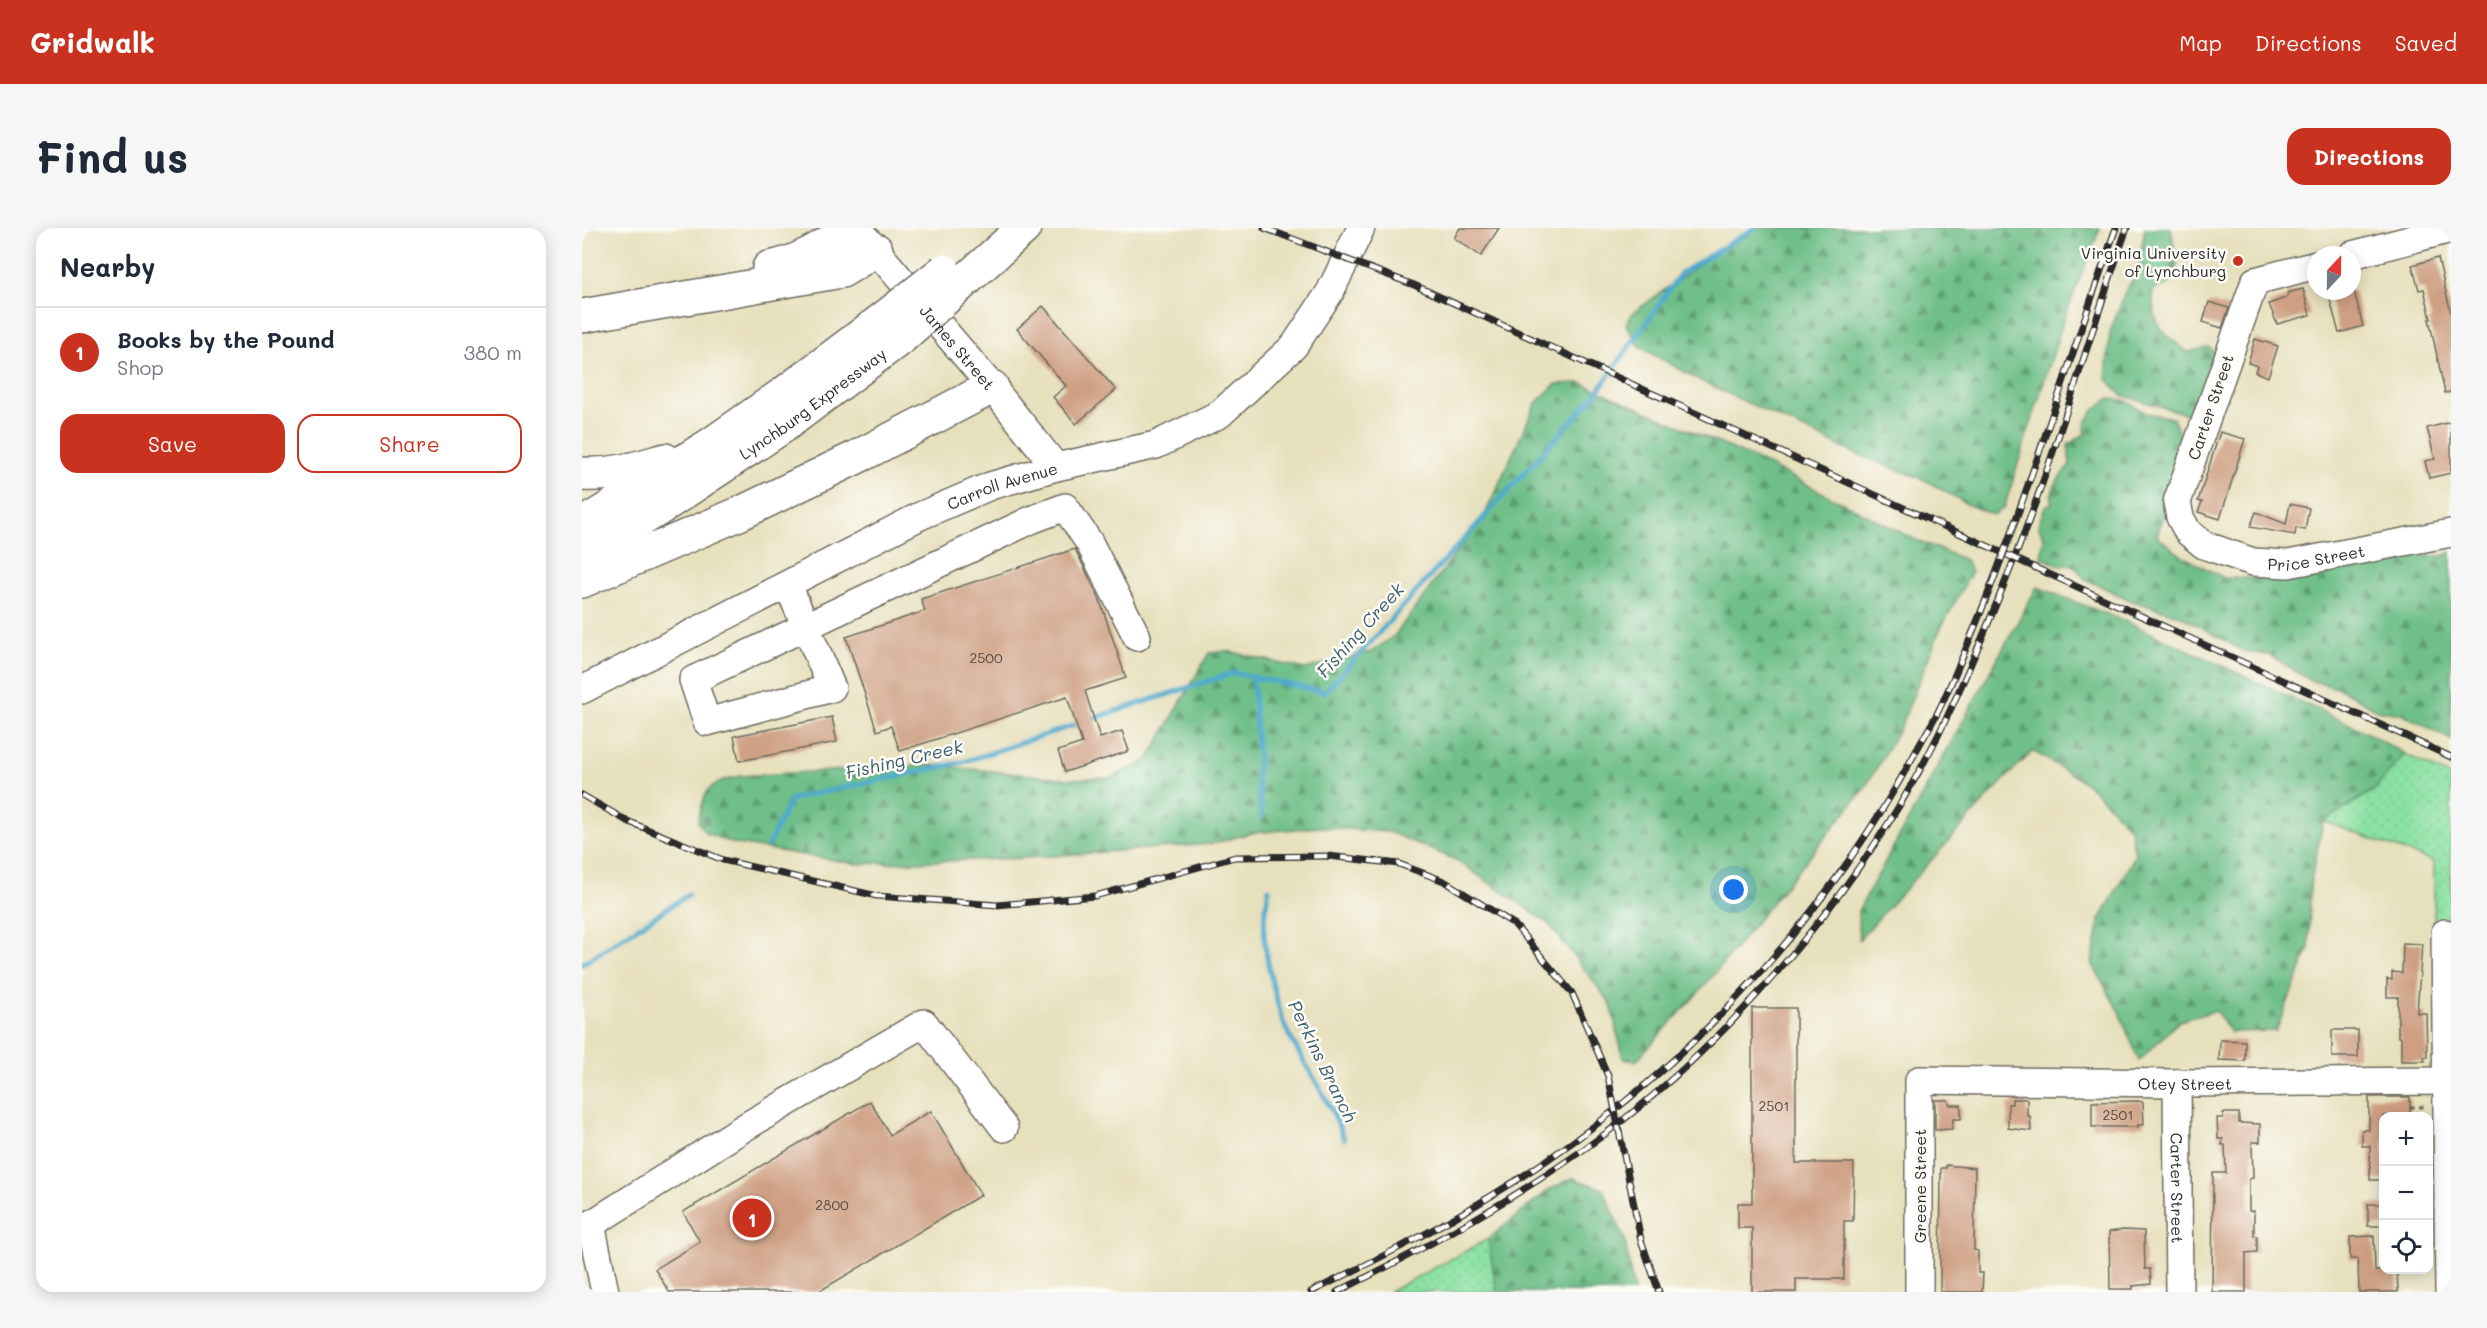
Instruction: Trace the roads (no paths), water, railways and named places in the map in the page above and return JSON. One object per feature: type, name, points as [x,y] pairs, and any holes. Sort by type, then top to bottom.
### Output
[{"type":"highway","points":[[582,300],[786,265],[825,246],[850,228]]},
{"type":"highway","name":"Lynchburg Expressway","points":[[950,279],[993,228]]},
{"type":"highway","name":"Lynchburg Expressway","points":[[582,555],[657,510],[782,427],[950,279],[1024,228]]},
{"type":"highway","points":[[582,316],[842,271],[866,239]]},
{"type":"highway","name":"Lynchburg Expressway","points":[[582,525],[710,445],[786,392],[893,328]]},
{"type":"highway","points":[[582,581],[741,513],[863,454],[992,387]]},
{"type":"highway","points":[[582,474],[601,475],[626,472],[710,445]]},
{"type":"street","name":"Carroll Avenue","points":[[582,690],[920,516],[990,486],[1048,469],[1155,445],[1220,414],[1294,346],[1330,292],[1361,228]]},
{"type":"street","points":[[2361,253],[2451,229]]},
{"type":"street","name":"James Street","points":[[866,239],[992,387],[1048,469],[1065,507],[1089,542],[1137,637]]},
{"type":"street","name":"Carter Street","points":[[2188,532],[2180,517],[2177,502],[2255,281],[2307,267]]},
{"type":"street","points":[[788,585],[806,626],[832,688],[707,722],[693,680],[806,626],[1031,520],[1065,507]]},
{"type":"street","name":"Price Street","points":[[2188,532],[2204,545],[2230,555],[2253,562],[2288,564],[2451,533]]},
{"type":"street","points":[[2445,933],[2449,1081],[2449,1292]]},
{"type":"street","points":[[605,1292],[586,1227],[745,1127],[924,1023],[1004,1128]]},
{"type":"street","name":"Otey Street","points":[[1919,1080],[2177,1083],[2449,1081]]},
{"type":"street","name":"Greene Street","points":[[1919,1080],[1919,1292]]},
{"type":"street","name":"Carter Street","points":[[2177,1083],[2179,1292]]},
{"type":"waterway","name":"Fishing Creek","points":[[1089,720],[1233,673],[1325,692],[1596,394],[1681,273],[1755,228]]},
{"type":"waterway","name":"Perkins Branch","points":[[1253,677],[1259,755],[1257,776],[1262,817]]},
{"type":"waterway","name":"Fishing Creek","points":[[768,846],[791,799],[963,762],[1081,723]]},
{"type":"waterway","name":"Perkins Branch","points":[[1269,889],[1264,930],[1265,942],[1280,1014],[1344,1139]]},
{"type":"waterway","name":"Fishing Creek","points":[[582,964],[688,895]]},
{"type":"railway","points":[[1264,228],[1414,285],[2451,757]]},
{"type":"railway","points":[[1311,1292],[1473,1207],[1560,1151],[1621,1105],[1679,1055],[1734,1001],[1785,944],[1832,884],[1875,821],[1914,755],[1941,706],[1969,642],[2014,525],[2116,228]]},
{"type":"railway","points":[[1337,1292],[1406,1257],[1508,1199],[1605,1134],[1657,1092],[1708,1045],[1805,939],[1849,881],[1889,822],[1924,762],[1978,648],[2042,484],[2127,228]]},
{"type":"railway","points":[[582,795],[627,821],[723,860],[877,896],[997,905],[1095,896],[1235,857],[1328,856],[1399,864],[1444,881],[1514,924],[1572,993],[1608,1076],[1641,1240],[1659,1292]]},
{"type":"place","name":"Virginia University of Lynchburg","points":[[2238,261]]},
{"type":"place","name":"Books by the Pound","points":[[752,1218]]}]
